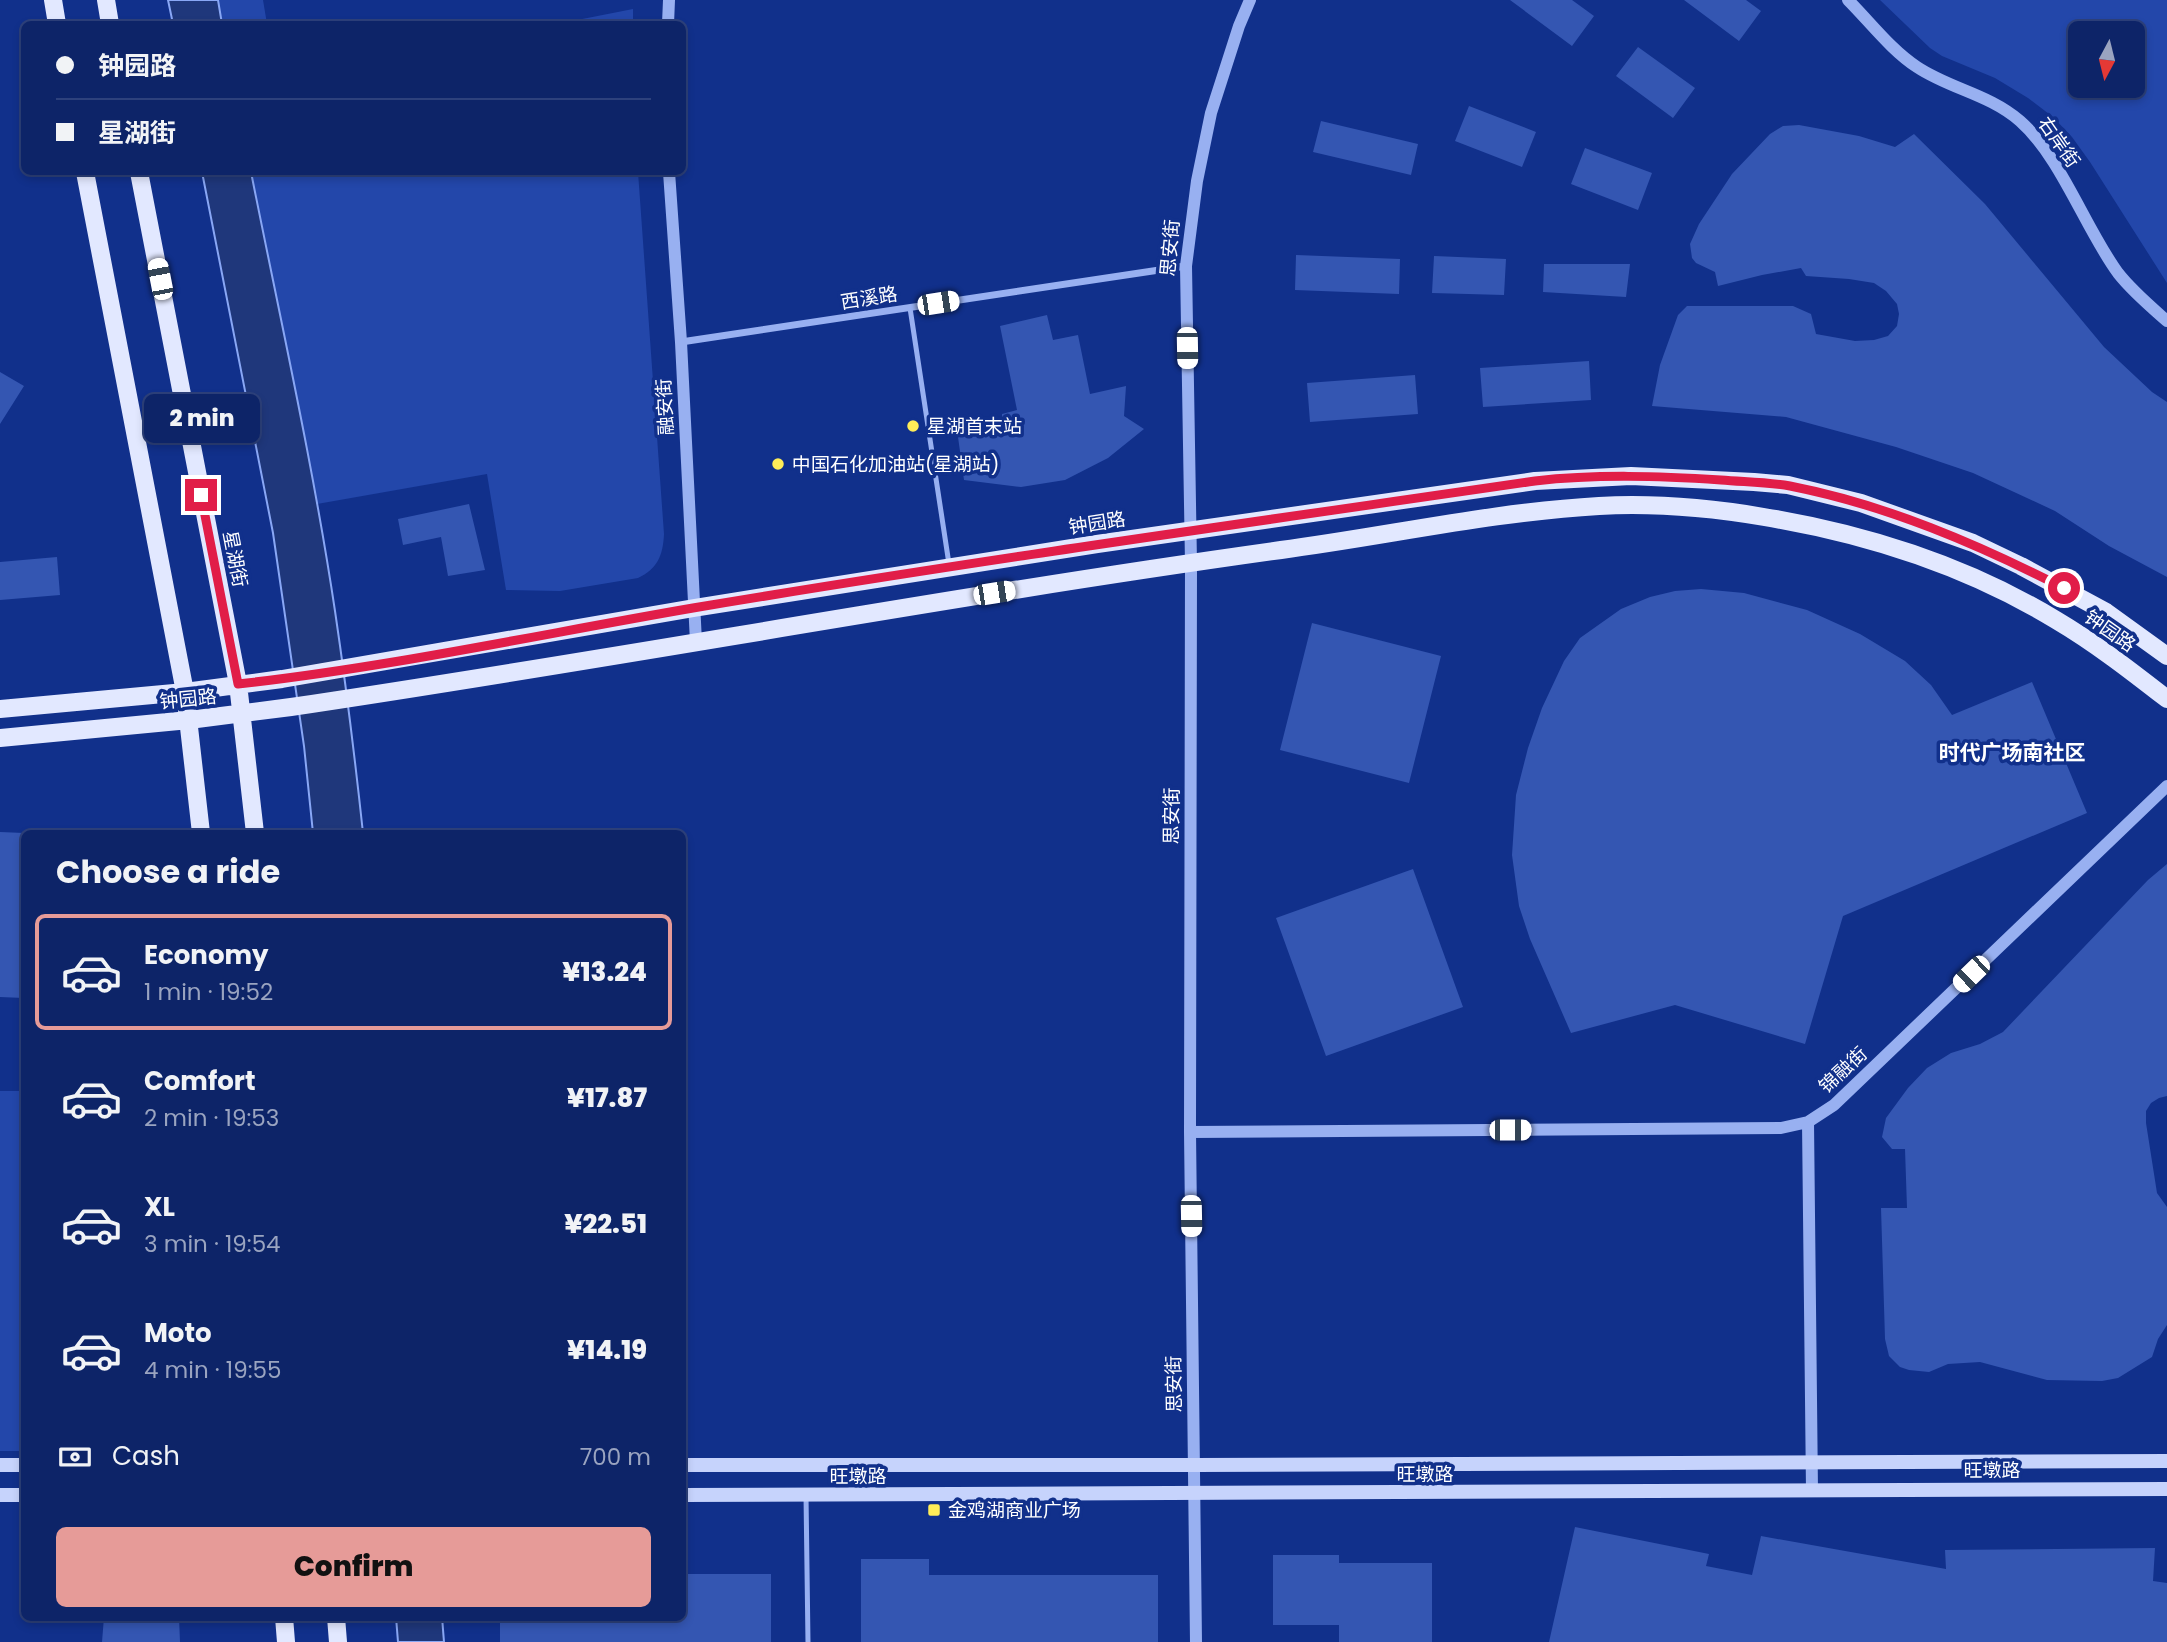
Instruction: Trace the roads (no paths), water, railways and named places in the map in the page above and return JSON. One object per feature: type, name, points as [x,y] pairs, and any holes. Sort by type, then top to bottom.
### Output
[{"type":"main road","points":[[53,0],[56,21]]},
{"type":"main road","points":[[106,0],[110,21]]},
{"type":"main road","points":[[86,175],[185,692],[201,830]]},
{"type":"main road","name":"星湖街","points":[[140,175],[238,684],[255,830]]},
{"type":"main road","name":"钟园路","points":[[0,709],[185,692],[282,679],[949,567],[1189,530],[1567,478],[1674,477],[1788,485],[1861,503],[1973,544],[2021,566],[2095,606],[2167,656]]},
{"type":"main road","name":"钟园路","points":[[0,738],[292,708],[1191,563],[1569,508],[1649,506],[1760,516],[1865,539],[1945,564],[2056,620],[2101,649],[2167,699]]},
{"type":"main road","name":"旺墩路","points":[[686,1465],[2167,1461]]},
{"type":"main road","points":[[0,1465],[21,1465]]},
{"type":"main road","name":"旺墩路","points":[[686,1495],[2167,1489]]},
{"type":"main road","points":[[0,1495],[21,1495]]},
{"type":"main road","points":[[284,1621],[286,1642]]},
{"type":"main road","points":[[335,1621],[338,1642]]},
{"type":"street","points":[[668,21],[669,0]]},
{"type":"street","name":"思安街","points":[[1196,1642],[1190,1132],[1191,563],[1186,266],[1197,181],[1211,114],[1238,26],[1251,0]]},
{"type":"street","name":"右岸街","points":[[1848,0],[1915,66],[1932,76],[1991,100],[2020,121],[2039,141],[2117,272],[2134,292],[2167,321]]},
{"type":"street","name":"融安街","points":[[668,175],[681,342],[696,642]]},
{"type":"street","name":"西溪路","points":[[681,342],[1186,266]]},
{"type":"street","name":"锦融街","points":[[1808,1122],[1834,1105],[2167,786]]},
{"type":"street","points":[[1190,1132],[1781,1128],[1808,1122],[1812,1491]]},
{"type":"lane","points":[[910,308],[949,567]]},
{"type":"lane","points":[[806,1495],[808,1642]]},
{"type":"place","name":"星湖首末站","points":[[913,426]]},
{"type":"place","name":"中国石化加油站(星湖站)","points":[[778,464]]},
{"type":"place","name":"金鸡湖商业广场","points":[[934,1510]]},
{"type":"district","name":"时代广场南社区","points":[[2012,752]]}]
